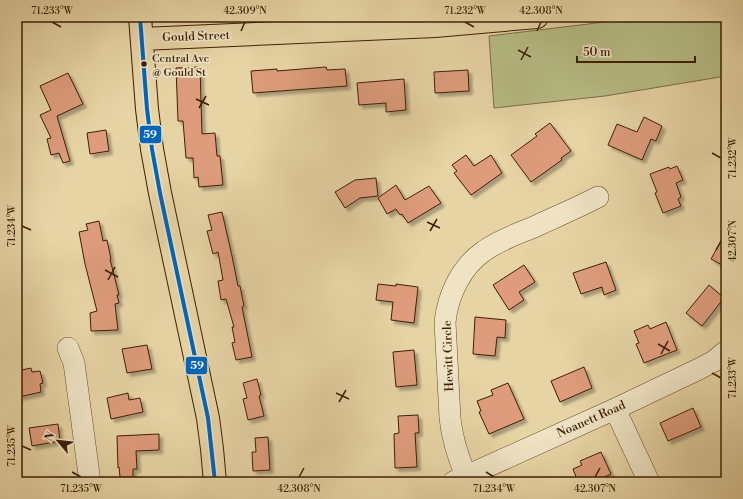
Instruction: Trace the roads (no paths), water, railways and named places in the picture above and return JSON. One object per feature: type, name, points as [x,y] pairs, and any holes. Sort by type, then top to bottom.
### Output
[{"type":"main road","points":[[140,17],[146,103],[152,149],[208,418],[215,482]]},
{"type":"main road","name":"Gould Street","points":[[142,39],[315,24],[435,26],[488,19],[538,17]]},
{"type":"street","name":"Hewitt Circle","points":[[459,479],[450,418],[445,322],[449,303],[455,288],[462,274],[471,262],[483,251],[503,240],[598,197]]},
{"type":"street","points":[[68,348],[74,363],[90,482]]},
{"type":"street","name":"Noanett Road","points":[[459,479],[707,365],[726,351]]},
{"type":"street","points":[[615,408],[649,482]]},
{"type":"place","name":"Central Ave @ Gould St","points":[[144,64]]}]
